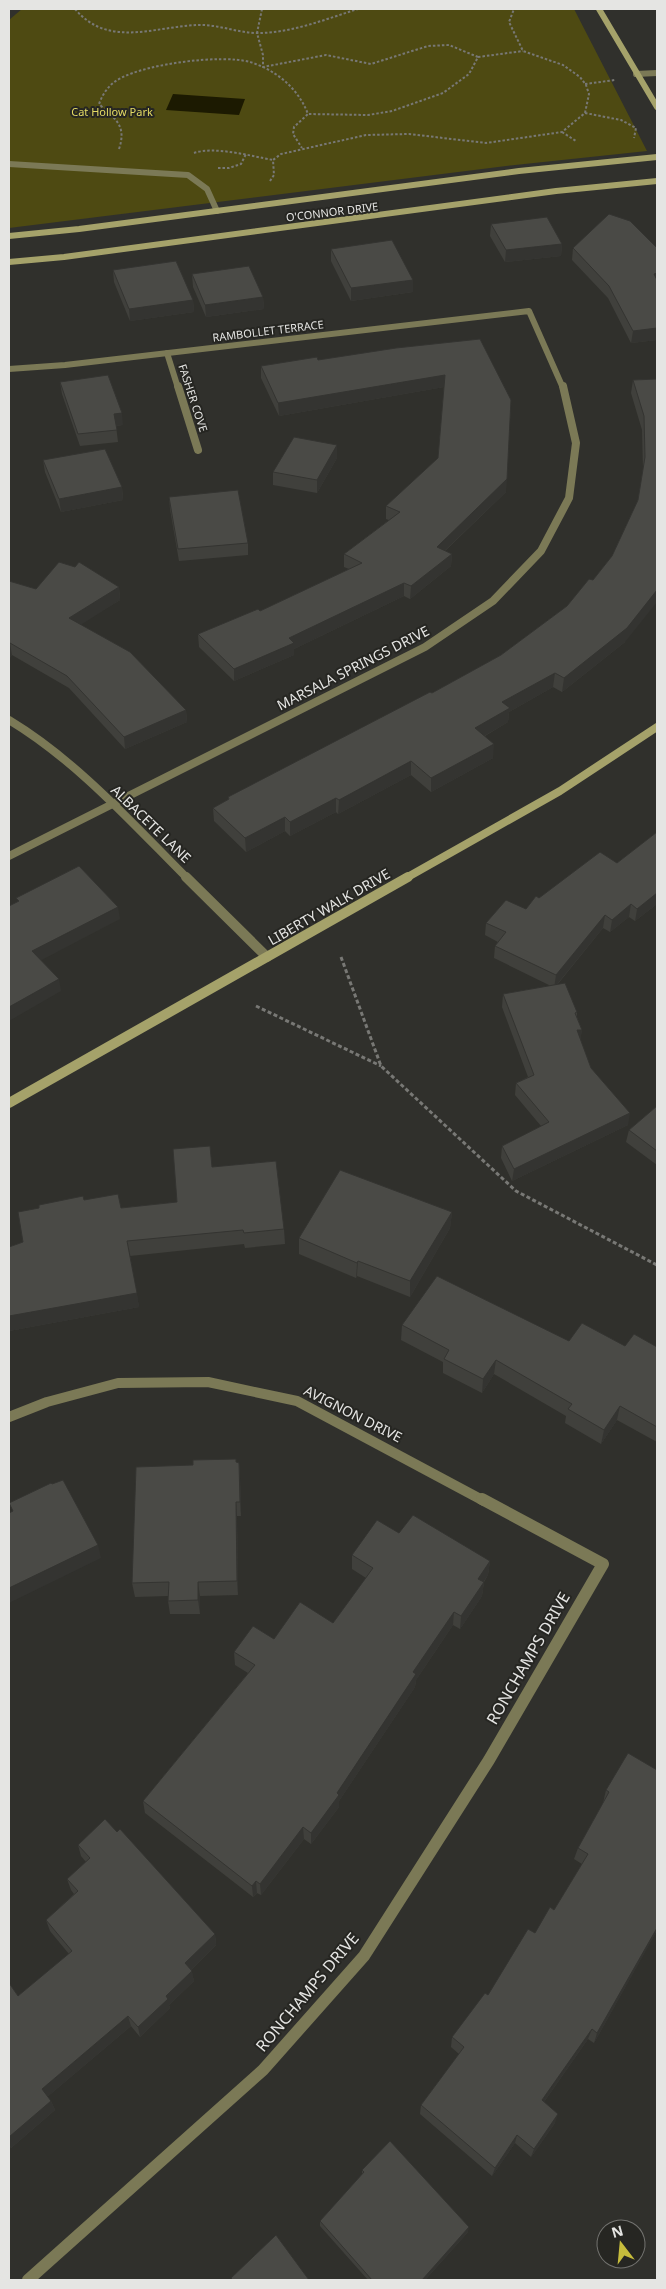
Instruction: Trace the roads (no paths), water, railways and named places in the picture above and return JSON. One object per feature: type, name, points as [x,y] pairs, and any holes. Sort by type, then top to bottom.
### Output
[{"type":"main road","points":[[600,9],[636,74],[657,107]]},
{"type":"main road","name":"O'CONNOR DRIVE","points":[[9,236],[519,171],[657,157]]},
{"type":"main road","name":"O'CONNOR DRIVE","points":[[9,262],[113,251],[556,191],[657,181]]},
{"type":"main road","name":"LIBERTY WALK DRIVE","points":[[9,1103],[560,791],[634,744],[657,727]]},
{"type":"street","points":[[636,74],[657,73]]},
{"type":"street","points":[[9,164],[188,175],[203,184],[212,196],[217,210]]},
{"type":"street","name":"RAMBOLLET TERRACE","points":[[9,369],[167,353],[528,311]]},
{"type":"street","name":"MARSALA SPRINGS DRIVE","points":[[9,856],[425,646],[493,601],[541,551],[569,498],[576,443],[566,394],[528,311]]},
{"type":"street","name":"FASHER COVE","points":[[167,353],[198,450]]},
{"type":"street","name":"ALBACETE LANE","points":[[9,720],[39,738],[112,804],[267,958]]},
{"type":"street","name":"AVIGNON DRIVE","points":[[9,1417],[47,1402],[118,1383],[208,1382],[297,1401],[603,1564]]},
{"type":"street","name":"RONCHAMPS DRIVE","points":[[28,2280],[263,2070],[364,1956],[489,1760],[603,1564]]},
{"type":"park label","name":"Cat Hollow Park","points":[[112,112]]}]
